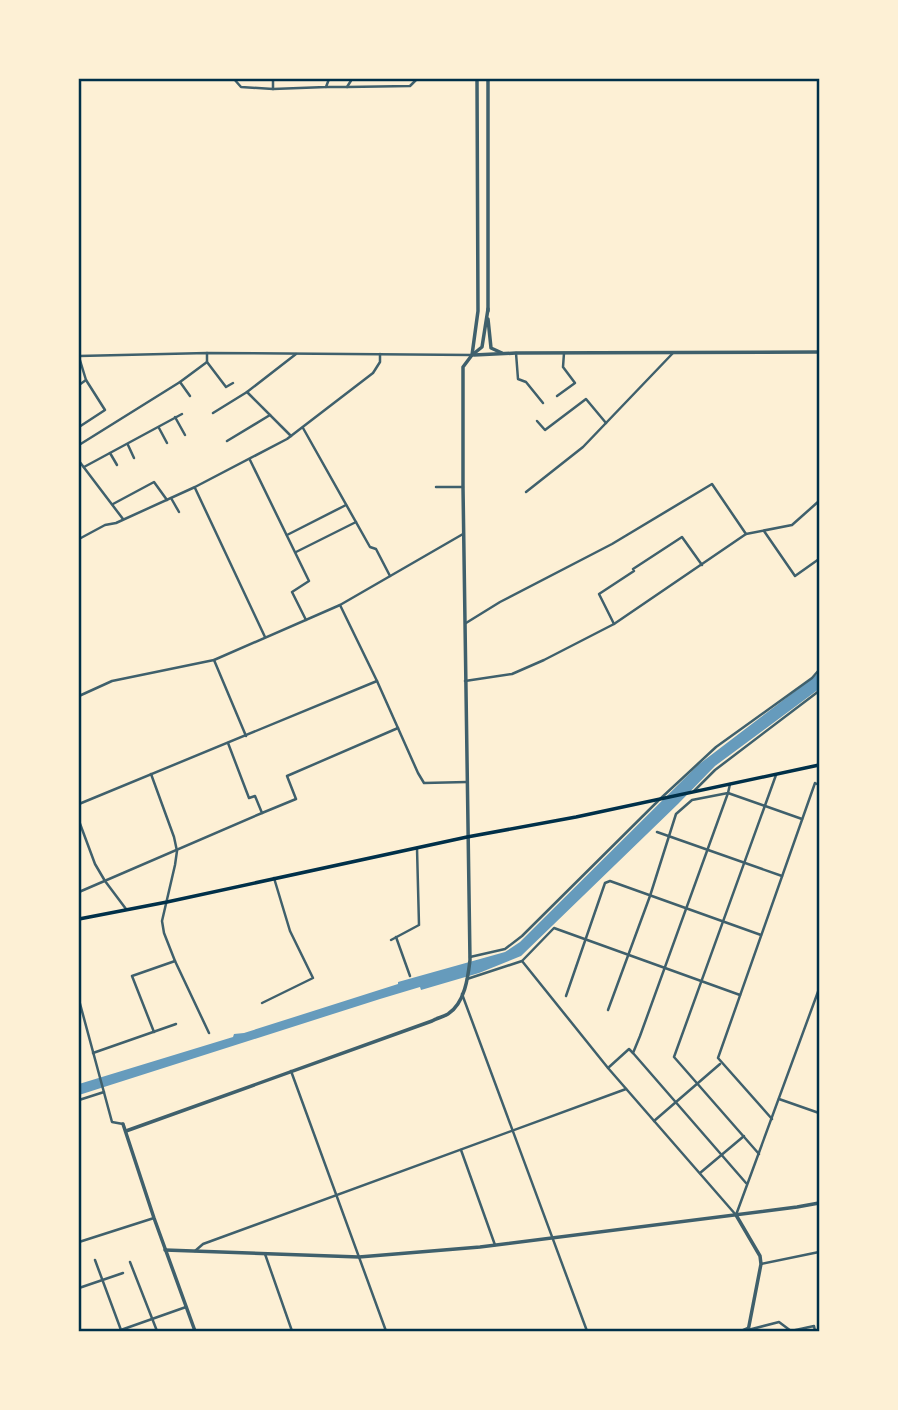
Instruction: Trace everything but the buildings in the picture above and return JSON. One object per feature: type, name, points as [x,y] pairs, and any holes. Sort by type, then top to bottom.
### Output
[{"type":"main road","points":[[79,919],[819,765]]},
{"type":"street","points":[[234,79],[241,87],[273,89],[410,86],[417,79]]},
{"type":"street","points":[[273,79],[273,89]]},
{"type":"street","points":[[326,87],[330,79]]},
{"type":"street","points":[[347,87],[352,79]]},
{"type":"street","points":[[472,355],[478,311],[477,79]]},
{"type":"street","points":[[488,79],[488,309],[491,348],[502,354]]},
{"type":"street","points":[[126,1131],[448,1014],[458,1004],[467,978],[470,958],[463,367],[482,347],[488,309]]},
{"type":"street","points":[[79,427],[105,410],[86,380],[79,357],[207,353],[472,355],[819,352]]},
{"type":"street","points":[[207,353],[207,362],[226,387],[233,383]]},
{"type":"street","points":[[213,413],[247,392],[297,353]]},
{"type":"street","points":[[516,353],[518,379],[526,382],[543,403]]},
{"type":"street","points":[[557,396],[575,383],[563,367],[564,353]]},
{"type":"street","points":[[526,492],[583,447],[673,353]]},
{"type":"street","points":[[79,539],[105,525],[116,523],[195,487],[291,436],[373,373],[380,362],[380,354]]},
{"type":"street","points":[[79,446],[207,362]]},
{"type":"street","points":[[79,385],[86,380]]},
{"type":"street","points":[[180,382],[190,396]]},
{"type":"street","points":[[247,392],[291,436]]},
{"type":"street","points":[[537,421],[545,430],[586,400],[606,423]]},
{"type":"street","points":[[84,467],[182,414]]},
{"type":"street","points":[[227,441],[270,415]]},
{"type":"street","points":[[175,417],[186,435]]},
{"type":"street","points":[[159,426],[167,443]]},
{"type":"street","points":[[303,428],[370,547],[376,549],[390,576]]},
{"type":"street","points":[[127,444],[134,458]]},
{"type":"street","points":[[110,453],[117,465]]},
{"type":"street","points":[[250,460],[309,580],[292,592],[306,620]]},
{"type":"street","points":[[79,461],[123,519]]},
{"type":"street","points":[[113,504],[154,482],[179,512]]},
{"type":"street","points":[[466,624],[500,602],[612,544],[712,484],[746,534]]},
{"type":"street","points":[[195,487],[265,637]]},
{"type":"street","points":[[436,487],[463,487]]},
{"type":"street","points":[[466,681],[512,674],[614,624],[746,534],[792,525],[819,501]]},
{"type":"street","points":[[286,535],[346,505]]},
{"type":"street","points":[[295,553],[356,523]]},
{"type":"street","points":[[764,531],[795,576],[819,559]]},
{"type":"street","points":[[79,696],[113,681],[214,660],[340,605],[463,534]]},
{"type":"street","points":[[614,624],[599,594],[682,537],[702,565]]},
{"type":"street","points":[[340,605],[425,783],[467,782]]},
{"type":"street","points":[[214,660],[246,736]]},
{"type":"street","points":[[470,958],[505,948],[523,936],[716,747],[819,670]]},
{"type":"street","points":[[79,804],[377,681]]},
{"type":"street","points":[[694,791],[715,769],[819,691]]},
{"type":"street","points":[[79,892],[296,799],[287,776],[398,728]]},
{"type":"street","points":[[228,743],[249,798],[255,796],[262,813]]},
{"type":"street","points":[[150,774],[177,851],[162,920],[164,933],[209,1033]]},
{"type":"street","points":[[759,1154],[674,1057],[776,775]]},
{"type":"street","points":[[772,1119],[718,1058],[815,783],[819,785]]},
{"type":"street","points":[[633,1054],[730,784]]},
{"type":"street","points":[[608,1010],[676,814],[692,800],[728,793],[803,819]]},
{"type":"street","points":[[79,821],[95,864],[126,909]]},
{"type":"street","points":[[657,832],[782,877]]},
{"type":"street","points":[[391,940],[419,925],[417,848]]},
{"type":"street","points":[[262,1003],[313,978],[290,931],[274,878]]},
{"type":"street","points":[[566,996],[605,883],[610,881],[761,935]]},
{"type":"street","points":[[467,978],[522,961],[554,928],[740,995]]},
{"type":"street","points":[[396,937],[410,976]]},
{"type":"street","points":[[154,1032],[132,976],[176,961]]},
{"type":"street","points":[[522,961],[608,1068],[736,1215],[760,1256],[761,1264],[748,1330]]},
{"type":"street","points":[[736,1215],[819,989]]},
{"type":"street","points":[[462,994],[587,1331]]},
{"type":"street","points":[[79,1000],[113,1122],[123,1124],[126,1131],[195,1331]]},
{"type":"street","points":[[93,1053],[176,1024]]},
{"type":"street","points":[[608,1068],[629,1049],[748,1184]]},
{"type":"street","points":[[654,1121],[721,1063]]},
{"type":"street","points":[[291,1071],[386,1331]]},
{"type":"street","points":[[195,1251],[203,1244],[626,1089]]},
{"type":"street","points":[[79,1100],[104,1092]]},
{"type":"street","points":[[779,1099],[819,1113]]},
{"type":"street","points":[[700,1173],[744,1136]]},
{"type":"street","points":[[461,1150],[495,1245]]},
{"type":"street","points":[[165,1250],[359,1257],[495,1245],[819,1203]]},
{"type":"street","points":[[79,1242],[154,1218]]},
{"type":"street","points":[[761,1264],[819,1252]]},
{"type":"street","points":[[265,1254],[292,1331]]},
{"type":"street","points":[[95,1260],[120,1331],[186,1307]]},
{"type":"street","points":[[130,1262],[157,1331]]},
{"type":"street","points":[[79,1288],[123,1272]]},
{"type":"street","points":[[741,1331],[779,1322],[790,1331],[814,1326],[815,1331]]},
{"type":"water","points":[[819,673],[819,689],[715,766],[521,956],[479,973],[380,999],[79,1095],[79,1084],[233,1037],[234,1034],[398,982],[505,952],[520,942],[698,765]]}]
